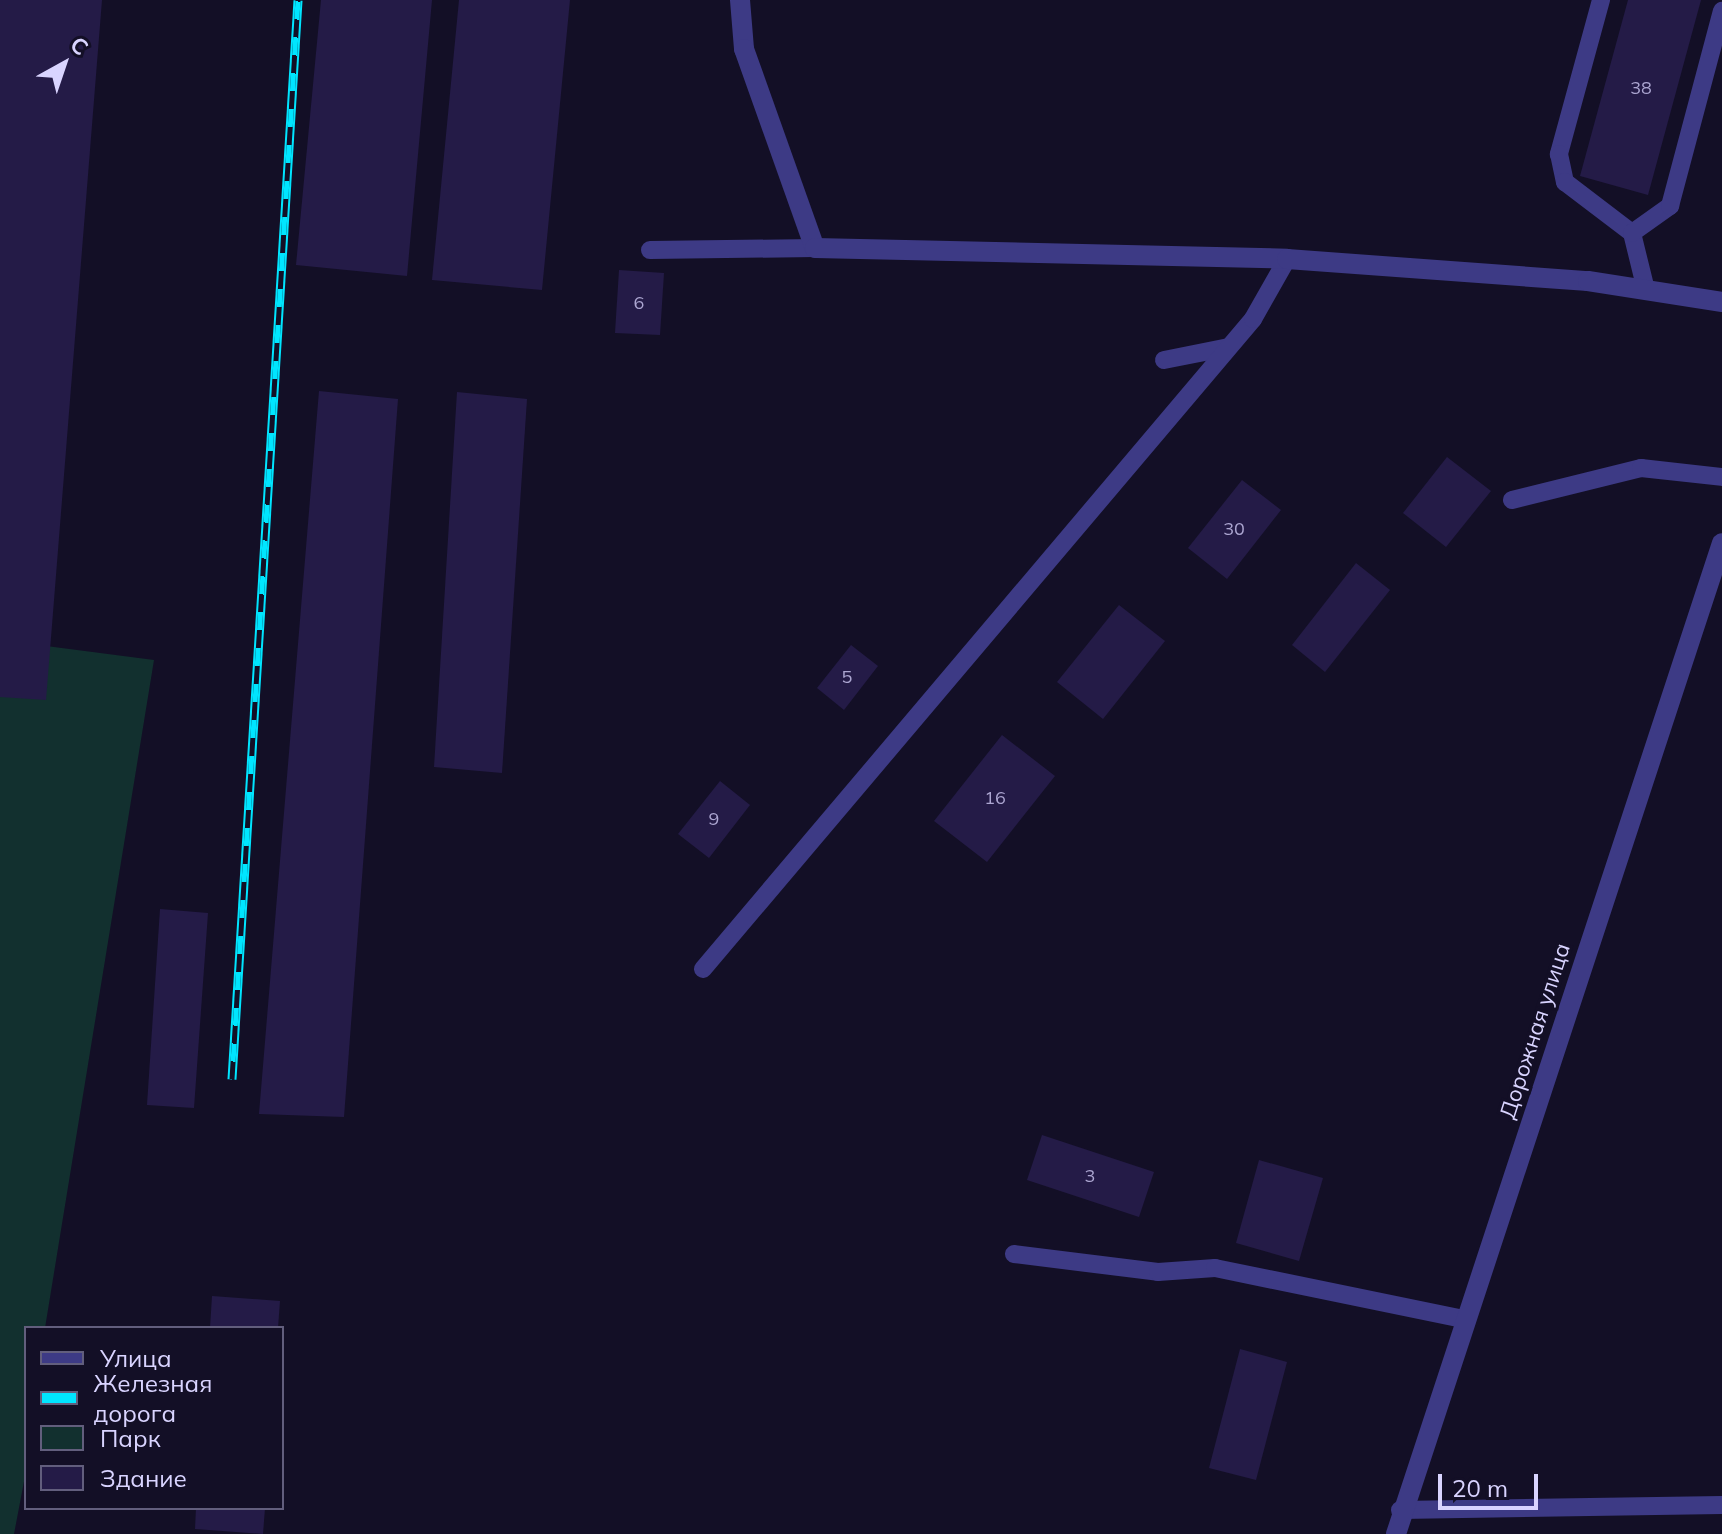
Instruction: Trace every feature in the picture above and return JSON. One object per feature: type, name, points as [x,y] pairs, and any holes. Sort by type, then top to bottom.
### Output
[{"type":"street","points":[[740,0],[744,49],[815,248],[1287,259],[1646,290],[1722,302]]},
{"type":"street","name":"Дорожная улица","points":[[1396,1534],[1400,1510],[1722,543]]},
{"type":"lane","points":[[1601,0],[1559,154],[1565,182],[1632,233],[1646,290]]},
{"type":"lane","points":[[1632,233],[1670,206],[1722,11]]},
{"type":"lane","points":[[650,250],[815,248]]},
{"type":"lane","points":[[703,969],[1253,319],[1287,259]]},
{"type":"lane","points":[[1164,360],[1229,347]]},
{"type":"lane","points":[[1512,500],[1641,468],[1722,477]]},
{"type":"lane","points":[[1014,1254],[1158,1272],[1215,1268],[1464,1319]]},
{"type":"lane","points":[[1400,1510],[1722,1505]]},
{"type":"green space","points":[[0,640],[154,660],[45,1326],[24,1326],[24,1482],[14,1534],[0,1534]]},
{"type":"building","points":[[0,0],[102,0],[46,700],[0,697]]},
{"type":"building","points":[[321,0],[432,0],[407,276],[296,265]]},
{"type":"building","points":[[459,0],[570,0],[542,290],[432,280]]},
{"type":"building","points":[[1628,0],[1701,0],[1648,195],[1580,176]]},
{"type":"building","points":[[619,270],[664,273],[660,335],[615,333]]},
{"type":"building","points":[[319,391],[398,399],[344,1117],[259,1114]]},
{"type":"building","points":[[457,392],[527,399],[502,773],[434,767]]},
{"type":"building","points":[[1447,457],[1491,491],[1446,547],[1403,513]]},
{"type":"building","points":[[1242,480],[1281,510],[1227,579],[1188,548]]},
{"type":"building","points":[[1356,563],[1390,590],[1325,672],[1292,645]]},
{"type":"building","points":[[1119,605],[1165,641],[1103,719],[1057,682]]},
{"type":"building","points":[[851,645],[878,666],[844,710],[817,688]]},
{"type":"building","points":[[1002,735],[1055,776],[987,862],[934,821]]},
{"type":"building","points":[[720,781],[750,805],[709,858],[678,834]]},
{"type":"building","points":[[160,909],[208,913],[194,1108],[147,1105]]},
{"type":"building","points":[[1042,1135],[1154,1172],[1139,1217],[1027,1180]]},
{"type":"building","points":[[1259,1160],[1323,1178],[1299,1261],[1236,1243]]},
{"type":"building","points":[[212,1296],[280,1301],[278,1326],[210,1326]]},
{"type":"building","points":[[1240,1349],[1287,1362],[1256,1480],[1209,1468]]},
{"type":"building","points":[[196,1510],[265,1510],[263,1534],[195,1529]]},
{"type":"railway","points":[[232,1079],[298,0]]}]
